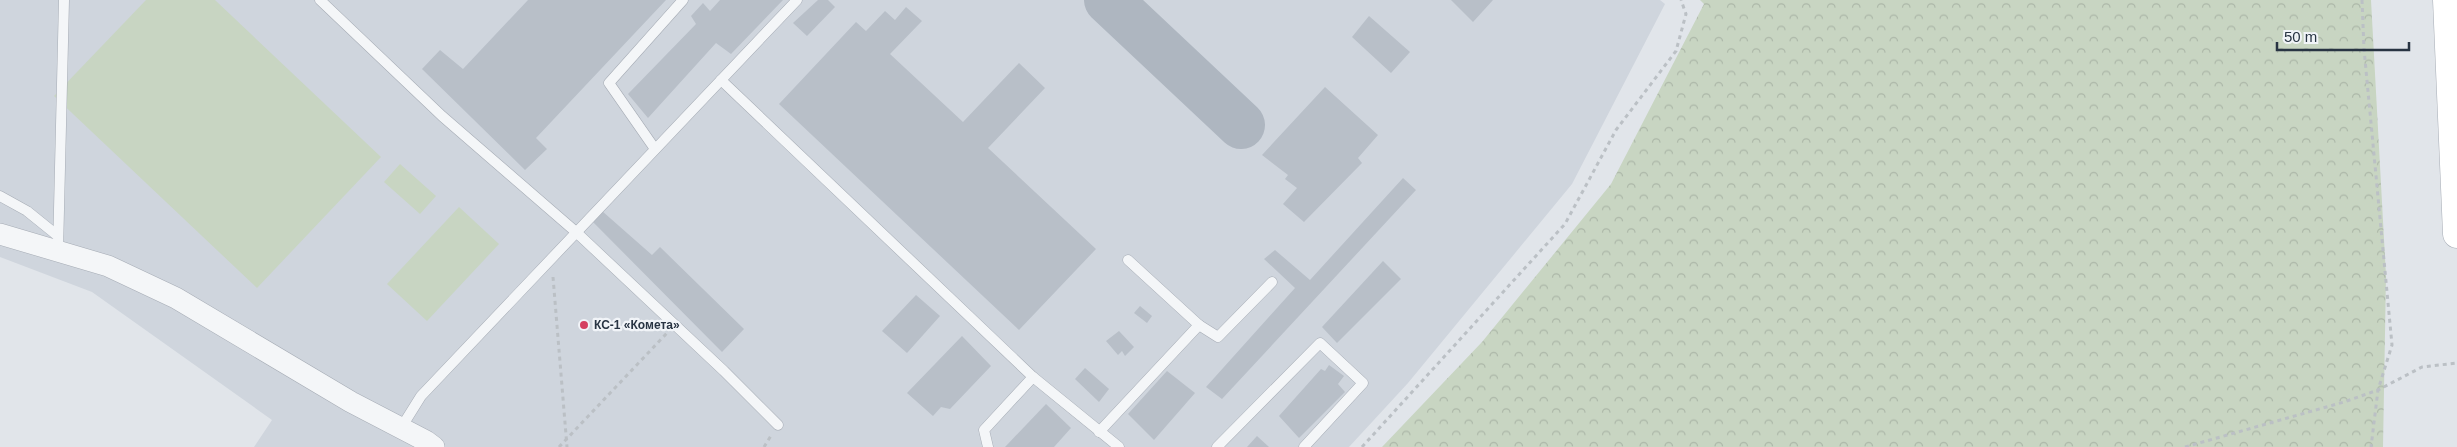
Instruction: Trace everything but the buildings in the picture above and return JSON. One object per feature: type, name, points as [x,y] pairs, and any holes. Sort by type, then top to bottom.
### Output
[{"type":"main road","points":[[2447,0],[2457,234]]},
{"type":"street","points":[[0,234],[58,243],[176,298],[352,402],[434,447]]},
{"type":"lane","points":[[58,243],[64,0]]},
{"type":"lane","points":[[320,0],[442,116],[576,232],[778,426]]},
{"type":"lane","points":[[655,149],[610,83],[683,0]]},
{"type":"lane","points":[[401,428],[421,396],[797,0]]},
{"type":"lane","points":[[720,80],[1033,377],[1119,447]]},
{"type":"lane","points":[[0,196],[27,211],[58,243]]},
{"type":"lane","points":[[1128,260],[1199,325],[1218,337],[1272,282]]},
{"type":"lane","points":[[1099,432],[1199,325]]},
{"type":"lane","points":[[1217,447],[1320,343],[1363,383],[1304,447]]},
{"type":"lane","points":[[988,447],[984,430],[1033,377]]},
{"type":"path","points":[[1362,447],[1565,224],[1616,130],[1676,51],[1686,14],[1680,0]]},
{"type":"path","points":[[2362,0],[2364,49],[2392,345],[2378,390],[2371,447]]},
{"type":"path","points":[[551,259],[567,447]]},
{"type":"path","points":[[559,447],[675,325]]},
{"type":"path","points":[[2185,447],[2344,402],[2378,390],[2422,367],[2457,363]]},
{"type":"shaded area","points":[[0,0],[1660,0],[1665,4],[1572,184],[1408,383],[1349,447],[254,447],[272,420],[92,292],[0,257]]},
{"type":"green space","points":[[146,0],[215,0],[381,157],[257,288],[54,96]]},
{"type":"green space","points":[[1700,0],[2371,0],[2386,276],[2383,447],[1382,447],[1482,342],[1611,184],[1704,4]]},
{"type":"green space","points":[[400,164],[436,196],[420,214],[384,182]]},
{"type":"green space","points":[[459,207],[499,244],[427,321],[387,284]]},
{"type":"taxiway","points":[[1108,0],[1241,125]]},
{"type":"place","name":"КС-1 «Комета»","points":[[584,325]]}]
